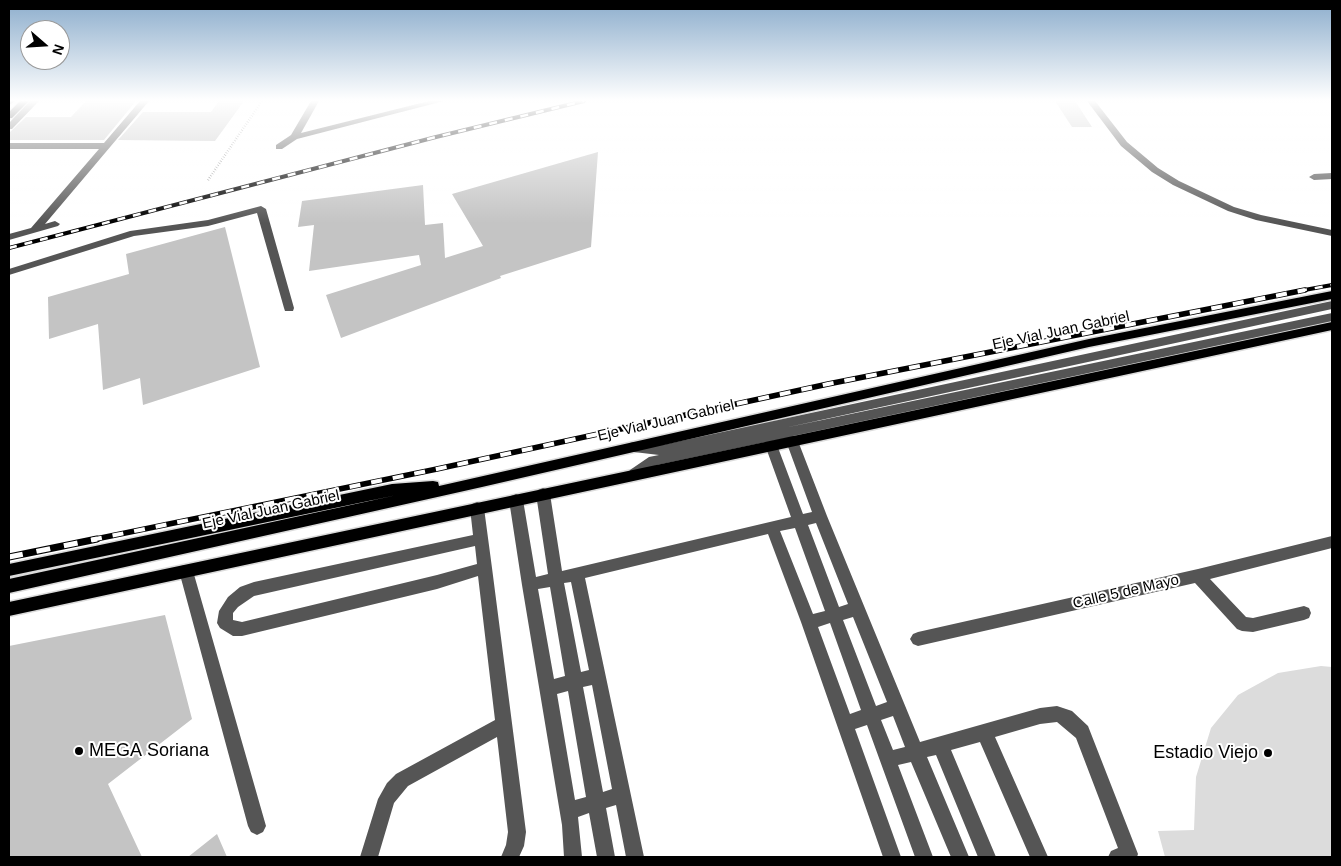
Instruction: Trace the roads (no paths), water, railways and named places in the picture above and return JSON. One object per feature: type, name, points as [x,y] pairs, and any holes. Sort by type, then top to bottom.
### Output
[{"type":"main road","name":"Eje Vial Juan Gabriel","points":[[9,586],[482,482],[1089,342],[1332,294]]},
{"type":"main road","points":[[9,609],[1332,326]]},
{"type":"main road","points":[[9,570],[392,490],[482,482]]},
{"type":"street","points":[[34,230],[109,141]]},
{"type":"street","points":[[279,147],[287,141]]},
{"type":"street","points":[[1122,141],[1155,170],[1176,183],[1231,209],[1259,218],[1332,233]]},
{"type":"street","points":[[9,146],[105,146]]},
{"type":"street","points":[[1314,177],[1332,176]]},
{"type":"street","points":[[9,272],[133,233],[208,223],[262,209],[289,308]]},
{"type":"street","points":[[9,237],[55,224]]},
{"type":"street","points":[[634,447],[662,450],[1332,305]]},
{"type":"street","points":[[635,474],[654,462],[1332,317]]},
{"type":"street","points":[[792,441],[857,609],[960,857]]},
{"type":"street","points":[[770,446],[924,857]]},
{"type":"street","points":[[543,494],[556,580],[606,857]]},
{"type":"street","points":[[516,500],[546,689],[568,811],[573,857]]},
{"type":"street","points":[[477,508],[517,832],[516,846],[510,857]]},
{"type":"street","points":[[530,585],[820,516]]},
{"type":"street","points":[[772,528],[809,622],[892,857]]},
{"type":"street","points":[[481,539],[254,589],[245,592],[233,602],[226,611],[225,623],[233,628],[242,629],[437,582],[485,568]]},
{"type":"street","name":"Calle 5 de Mayo","points":[[918,639],[1198,576],[1332,542]]},
{"type":"street","points":[[186,571],[257,826]]},
{"type":"street","points":[[577,574],[635,857]]},
{"type":"street","points":[[1198,576],[1242,624],[1252,625],[1304,613]]},
{"type":"street","points":[[809,622],[857,609]]},
{"type":"street","points":[[546,689],[597,676]]},
{"type":"street","points":[[844,724],[897,707]]},
{"type":"street","points":[[888,760],[1040,716],[1057,714],[1066,717],[1082,732],[1126,856]]},
{"type":"street","points":[[369,857],[387,799],[402,780],[505,723]]},
{"type":"street","points":[[984,732],[1039,857]]},
{"type":"street","points":[[940,745],[987,857]]},
{"type":"street","points":[[568,811],[623,794]]},
{"type":"railway","points":[[9,248],[419,141]]},
{"type":"railway","points":[[1299,291],[1332,285]]},
{"type":"railway","points":[[91,540],[437,469],[828,384],[1305,290]]},
{"type":"railway","points":[[9,557],[97,539]]},
{"type":"place","name":"MEGA Soriana","points":[[79,751]]},
{"type":"place","name":"Estadio Viejo","points":[[1268,753]]}]
